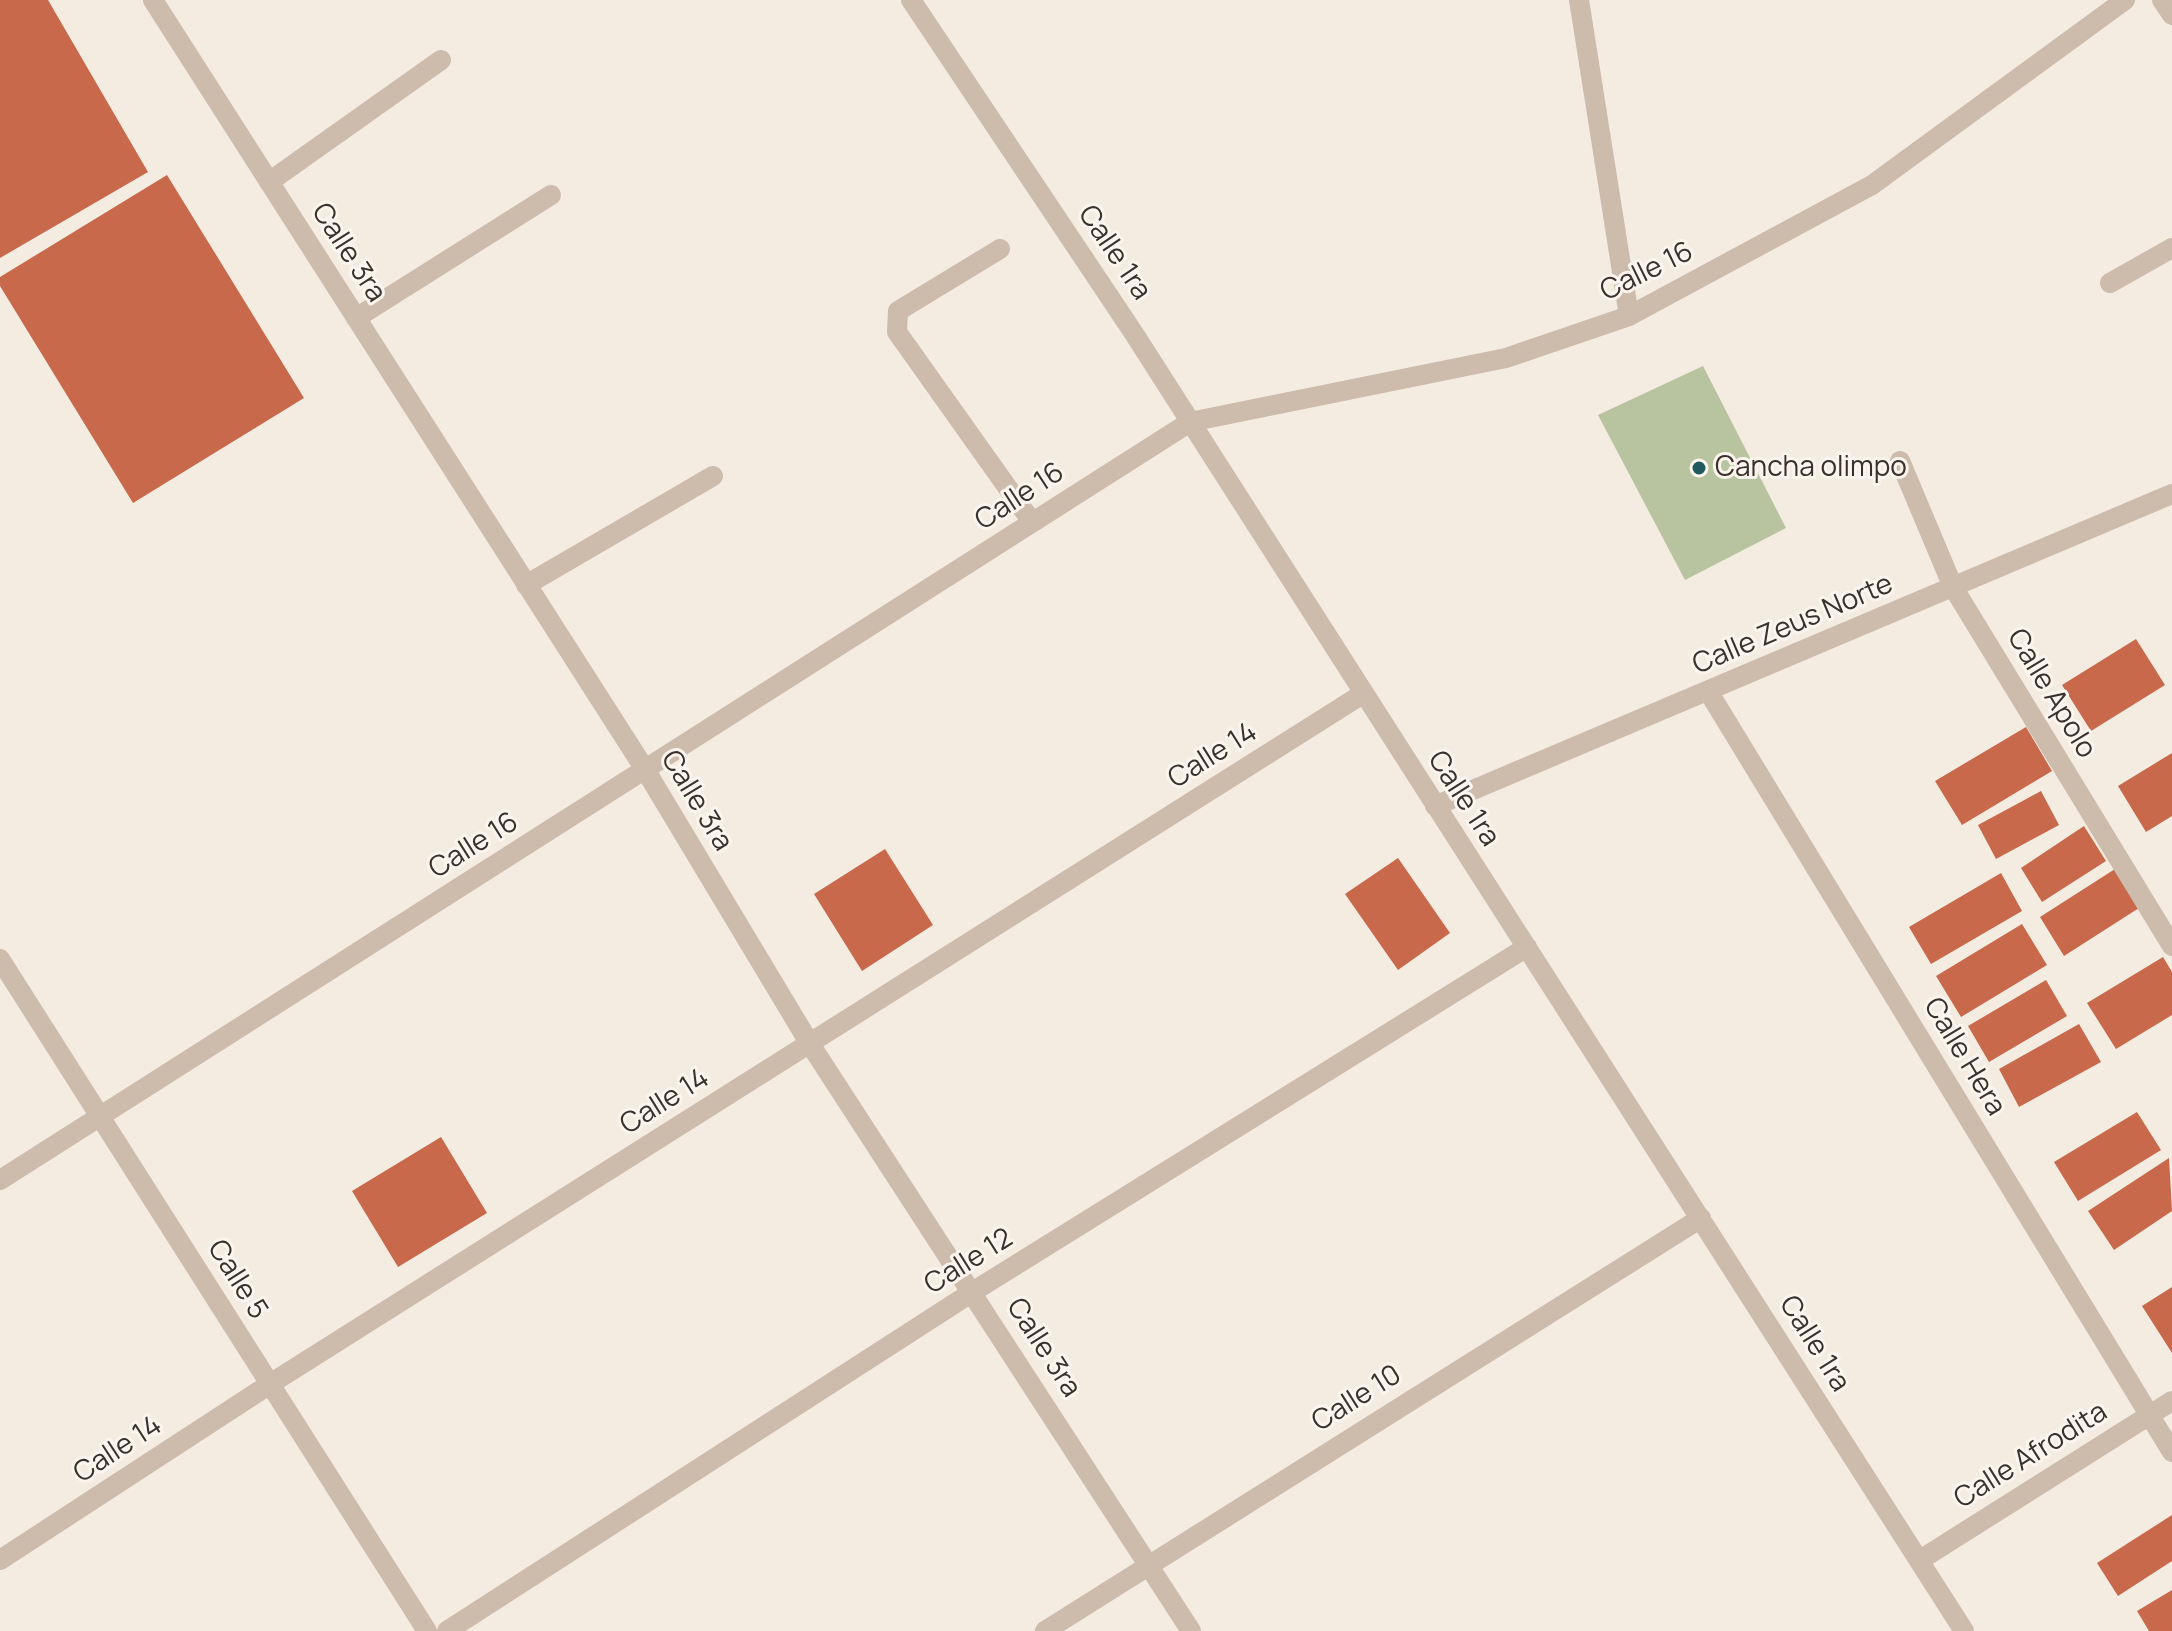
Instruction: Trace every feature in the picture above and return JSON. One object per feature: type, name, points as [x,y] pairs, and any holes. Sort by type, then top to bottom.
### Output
[{"type":"street","name":"Calle 3ra","points":[[153,0],[646,771],[810,1044],[974,1291],[1191,1631]]},
{"type":"street","name":"Calle 1ra","points":[[911,0],[1190,422],[1361,695],[1527,947],[1964,1631]]},
{"type":"street","points":[[1579,0],[1629,316]]},
{"type":"street","name":"Calle 16","points":[[0,1180],[1190,422],[1506,358],[1629,316],[1872,185],[2125,0]]},
{"type":"street","points":[[2162,0],[2172,15]]},
{"type":"street","points":[[269,182],[441,60]]},
{"type":"street","points":[[356,318],[551,195]]},
{"type":"street","points":[[2110,283],[2172,248]]},
{"type":"street","points":[[1000,249],[898,311],[897,332],[1032,522]]},
{"type":"street","name":"Calle Apolo","points":[[1900,461],[1953,587],[2172,946]]},
{"type":"street","points":[[526,585],[713,476]]},
{"type":"street","name":"Calle Zeus Norte","points":[[1435,806],[2172,494]]},
{"type":"street","name":"Calle Hera","points":[[1708,691],[2172,1452]]},
{"type":"street","name":"Calle 14","points":[[0,1560],[270,1384],[1361,695]]},
{"type":"street","name":"Calle 12","points":[[447,1631],[974,1291],[1527,947]]},
{"type":"street","name":"Calle 5","points":[[0,959],[427,1631]]},
{"type":"street","name":"Calle 10","points":[[1045,1631],[1147,1563],[1701,1218]]},
{"type":"street","name":"Calle Afrodita","points":[[1920,1560],[2172,1401]]},
{"type":"green space","points":[[1703,366],[1786,528],[1685,580],[1598,415]]},
{"type":"building","points":[[0,0],[48,0],[148,172],[0,258]]},
{"type":"building","points":[[167,175],[304,398],[133,503],[0,286],[0,277]]},
{"type":"building","points":[[2136,639],[2165,685],[2091,731],[2062,685]]},
{"type":"building","points":[[2026,727],[2052,771],[1962,825],[1935,781]]},
{"type":"building","points":[[2172,753],[2172,816],[2146,832],[2118,786]]},
{"type":"building","points":[[2041,791],[2059,825],[1996,859],[1978,825]]},
{"type":"building","points":[[2084,826],[2106,861],[2042,902],[2021,868]]},
{"type":"building","points":[[885,849],[933,925],[862,971],[814,894]]},
{"type":"building","points":[[1398,858],[1450,933],[1398,970],[1345,894]]},
{"type":"building","points":[[2115,869],[2139,908],[2064,956],[2040,917]]},
{"type":"building","points":[[2001,873],[2022,911],[1931,964],[1909,927]]},
{"type":"building","points":[[2022,924],[2047,965],[1961,1017],[1936,976]]},
{"type":"building","points":[[2163,957],[2172,972],[2172,1015],[2116,1049],[2087,1003]]},
{"type":"building","points":[[2046,980],[2067,1016],[1989,1062],[1968,1026]]},
{"type":"building","points":[[2079,1024],[2101,1062],[2019,1107],[1999,1069]]},
{"type":"building","points":[[2137,1112],[2161,1150],[2078,1201],[2054,1162]]},
{"type":"building","points":[[441,1137],[487,1213],[398,1267],[352,1191]]},
{"type":"building","points":[[2169,1158],[2172,1211],[2114,1250],[2088,1211]]},
{"type":"building","points":[[2172,1287],[2172,1353],[2142,1306]]},
{"type":"building","points":[[2172,1515],[2172,1561],[2118,1596],[2097,1563]]},
{"type":"building","points":[[2172,1590],[2172,1631],[2149,1631],[2137,1611]]},
{"type":"place","name":"Cancha olimpo","points":[[1699,468]]}]
